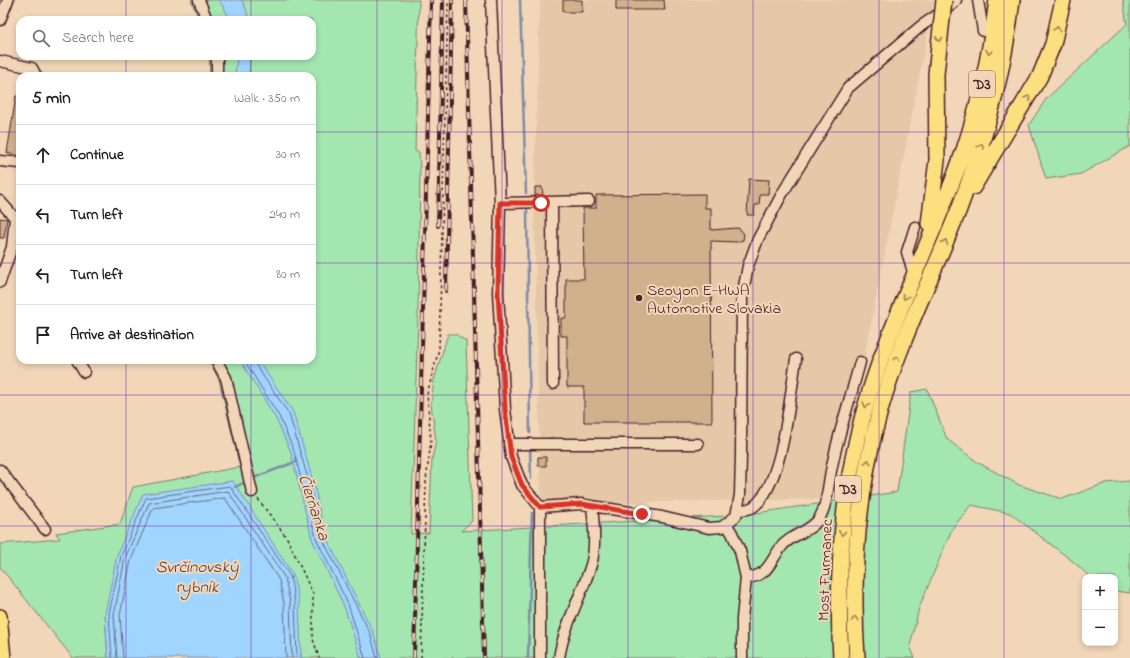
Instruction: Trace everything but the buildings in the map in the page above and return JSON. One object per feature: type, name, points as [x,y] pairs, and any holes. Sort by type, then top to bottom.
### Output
[{"type":"highway","points":[[926,248],[937,160],[936,74],[944,0]]},
{"type":"highway","name":"D3","points":[[914,275],[959,166],[984,79],[997,0]]},
{"type":"highway","name":"D3","points":[[959,209],[988,123],[1004,57],[1012,0]]},
{"type":"highway","points":[[959,209],[1029,96],[1049,58],[1057,30],[1063,0]]},
{"type":"highway","name":"Most Furmanec","points":[[857,658],[856,569],[859,522],[874,437],[888,386],[905,340],[959,209]]},
{"type":"highway","name":"Most Furmanec","points":[[841,658],[840,565],[843,519],[858,434],[878,368],[914,275]]},
{"type":"main road","points":[[0,616],[4,658]]},
{"type":"street","points":[[0,18],[8,0]]},
{"type":"street","points":[[199,0],[205,16]]},
{"type":"street","points":[[491,0],[500,203],[498,292],[505,409],[511,457],[522,485],[540,507],[540,658]]},
{"type":"street","points":[[540,507],[582,504],[662,517],[709,528],[727,525],[736,516],[738,510],[741,455],[741,310],[745,276],[758,239],[782,194],[848,88],[921,26],[949,7],[956,0]]},
{"type":"street","points":[[978,0],[983,31]]},
{"type":"street","points":[[217,60],[217,72]]},
{"type":"street","points":[[0,61],[32,68],[34,72]]},
{"type":"street","points":[[0,162],[16,163]]},
{"type":"street","points":[[500,203],[589,201]]},
{"type":"street","points":[[0,202],[15,218],[16,222]]},
{"type":"street","points":[[552,202],[553,384]]},
{"type":"street","points":[[914,275],[908,252],[915,227]]},
{"type":"street","points":[[0,282],[16,230]]},
{"type":"street","points":[[738,510],[749,509],[757,503],[768,488],[776,469],[796,359]]},
{"type":"street","points":[[746,578],[755,577],[764,573],[786,541],[807,530],[818,520],[824,506],[832,465],[860,362]]},
{"type":"street","points":[[80,364],[84,372]]},
{"type":"street","points":[[218,364],[226,378],[252,492]]},
{"type":"street","points":[[509,444],[698,444]]},
{"type":"street","points":[[0,470],[45,530]]},
{"type":"street","points":[[559,658],[565,630],[591,563],[594,523],[592,506]]},
{"type":"street","points":[[727,525],[740,551],[746,578],[742,619],[742,658]]},
{"type":"path","points":[[421,658],[426,481],[431,441],[427,394],[439,349],[448,0]]},
{"type":"path","points":[[252,492],[287,538],[313,594],[313,639],[319,658]]},
{"type":"shaded area","points":[[540,0],[934,0],[859,385],[826,499],[541,504],[534,203]]},
{"type":"green space","points":[[191,0],[419,0],[415,151],[419,152],[420,168],[418,318],[411,534],[429,533],[432,459],[436,441],[431,404],[434,380],[448,334],[455,334],[466,341],[472,521],[461,531],[743,515],[897,492],[911,392],[927,389],[947,439],[977,462],[1019,485],[1062,499],[1106,483],[1130,481],[1130,593],[1118,591],[1118,574],[1087,574],[1075,563],[1010,513],[971,505],[952,529],[919,608],[910,646],[915,658],[301,658],[301,653],[105,614],[108,658],[73,658],[0,567],[0,544],[60,539],[56,533],[120,524],[133,487],[240,467],[219,380],[211,364],[316,364],[316,72],[210,72],[209,60],[316,60],[316,16],[197,16]]},
{"type":"green space","points":[[1123,0],[1130,0],[1130,146],[1081,174],[1046,179],[1029,125],[1046,99],[1127,24]]},
{"type":"water","points":[[219,0],[242,0],[248,16],[229,16]]},
{"type":"water","points":[[237,60],[250,60],[249,72],[235,72]]},
{"type":"water","name":"Čierňanka","points":[[242,364],[261,364],[293,412],[315,488],[324,533],[373,632],[381,658],[361,658],[344,606],[312,539],[291,452],[275,417]]},
{"type":"water","name":"Svrčinovský rybník","points":[[233,481],[293,575],[299,601],[301,658],[108,658],[105,614],[117,555],[143,494]]},
{"type":"waterway","points":[[520,0],[526,193]]},
{"type":"waterway","points":[[527,210],[530,433]]},
{"type":"waterway","points":[[530,450],[531,479]]},
{"type":"waterway","points":[[256,477],[295,462]]},
{"type":"waterway","points":[[235,487],[243,483]]},
{"type":"waterway","points":[[528,658],[532,513]]},
{"type":"railway","points":[[414,658],[431,0]]},
{"type":"railway","points":[[438,226],[443,0]]},
{"type":"railway","points":[[446,291],[452,0]]},
{"type":"railway","points":[[466,0],[484,658]]},
{"type":"place","name":"Seoyon E-HWA Automotive Slovakia","points":[[639,298]]},
{"type":"route","points":[[541,203],[500,203],[498,292],[505,409],[511,457],[522,485],[540,507],[582,504],[642,514]]}]
